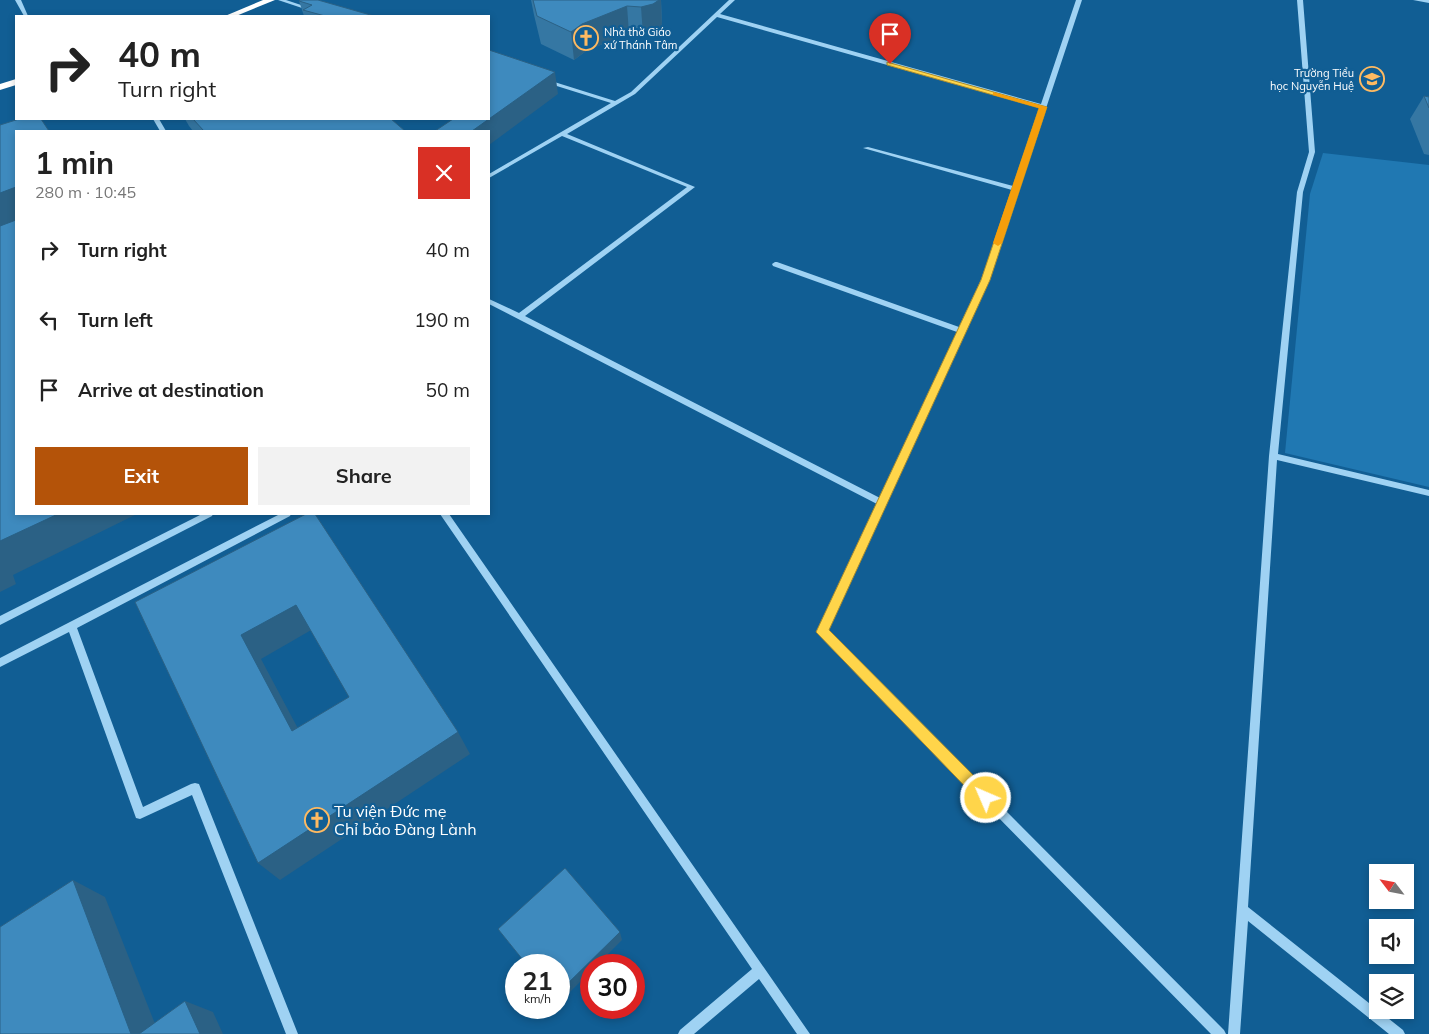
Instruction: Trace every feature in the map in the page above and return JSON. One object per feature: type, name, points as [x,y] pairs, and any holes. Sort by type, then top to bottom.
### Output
[{"type":"highway","points":[[231,15],[271,0]]},
{"type":"highway","points":[[0,87],[15,82]]},
{"type":"street","points":[[18,0],[26,15]]},
{"type":"street","points":[[281,0],[317,11]]},
{"type":"street","points":[[490,175],[633,93],[732,0]]},
{"type":"street","points":[[1079,0],[985,280],[822,632],[1220,1034]]},
{"type":"street","points":[[1234,1034],[1273,456],[1300,192],[1312,152],[1300,0]]},
{"type":"street","points":[[1416,0],[1429,1]]},
{"type":"street","points":[[717,15],[1044,107]]},
{"type":"street","points":[[543,80],[616,103]]},
{"type":"street","points":[[519,317],[692,186],[562,134]]},
{"type":"street","points":[[866,148],[1016,188]]},
{"type":"street","points":[[775,264],[962,331]]},
{"type":"street","points":[[490,302],[882,503]]},
{"type":"street","points":[[1273,456],[1429,493]]},
{"type":"street","points":[[0,620],[208,515]]},
{"type":"street","points":[[0,663],[285,515]]},
{"type":"street","points":[[445,515],[804,1034]]},
{"type":"street","points":[[71,626],[140,814],[195,788],[292,1034]]},
{"type":"street","points":[[1243,910],[1400,1034]]},
{"type":"street","points":[[684,1034],[759,971]]},
{"type":"shaded area","points":[[1323,153],[1429,165],[1429,487],[1285,453],[1310,194]]},
{"type":"building","points":[[318,0],[370,15],[321,15],[303,10],[312,5],[299,1]]},
{"type":"building","points":[[533,0],[659,0],[653,4],[641,7],[627,6],[582,24],[571,32],[537,16]]},
{"type":"building","points":[[490,50],[555,72],[490,118]]},
{"type":"building","points":[[1424,96],[1429,97],[1429,108]]},
{"type":"building","points":[[16,120],[42,120],[48,130],[15,130],[15,187],[0,193],[0,125]]},
{"type":"building","points":[[194,120],[392,120],[404,130],[203,130]]},
{"type":"building","points":[[452,120],[488,120],[473,130],[436,130]]},
{"type":"building","points":[[15,220],[15,515],[56,515],[0,541],[0,226]]},
{"type":"building","points":[[304,515],[316,515],[458,732],[258,863],[135,602]],"holes":[[[296,605],[349,697],[292,731],[241,635]]]},
{"type":"building","points":[[565,868],[620,932],[598,954],[580,954],[580,971],[570,981],[570,954],[518,954],[498,929]]},
{"type":"building","points":[[73,880],[131,1034],[0,1034],[0,927]]},
{"type":"building","points":[[185,1001],[200,1034],[139,1034]]},
{"type":"slow traffic","points":[[996,94],[1044,107],[998,243]]},
{"type":"place","name":"Nhà thờ Giáo xứ Thánh Tâm","points":[[586,38]]},
{"type":"place","name":"Trường Tiểu học Nguyễn Huệ","points":[[1372,79]]},
{"type":"place","name":"Tu viện Đức mẹ Chỉ bảo Đàng Lành","points":[[317,820]]},
{"type":"route","points":[[890,64],[1044,107],[985,280],[822,632],[986,798]]}]
